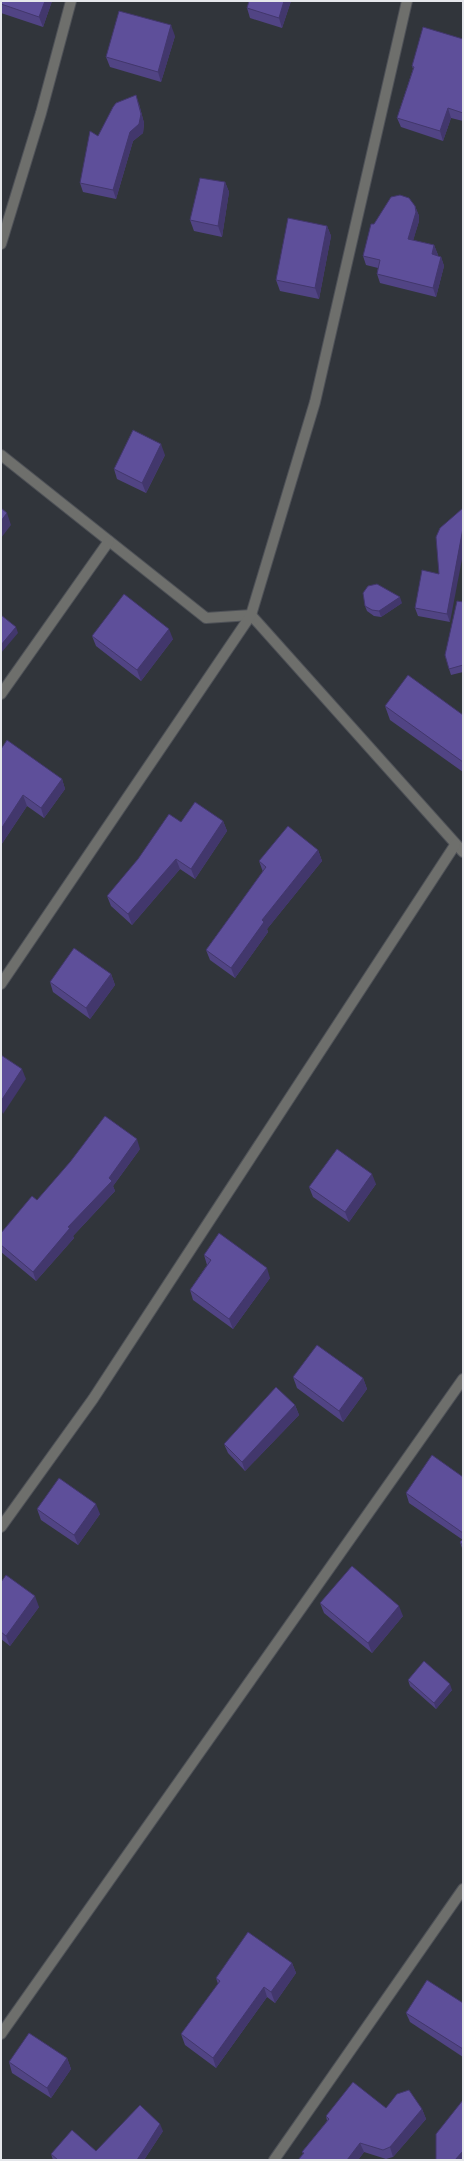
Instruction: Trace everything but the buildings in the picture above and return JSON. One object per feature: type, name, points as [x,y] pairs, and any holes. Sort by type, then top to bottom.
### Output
[{"type":"street","points":[[1,244],[41,113],[71,1]]},
{"type":"street","points":[[1,984],[251,615],[315,402],[407,1]]},
{"type":"street","points":[[1,455],[206,618],[251,615]]},
{"type":"street","points":[[1,694],[109,541]]},
{"type":"street","points":[[251,615],[455,845],[463,852]]},
{"type":"street","points":[[1,1527],[93,1399],[455,845]]},
{"type":"street","points":[[1,2034],[463,1379]]},
{"type":"street","points":[[274,2160],[463,1889]]}]
